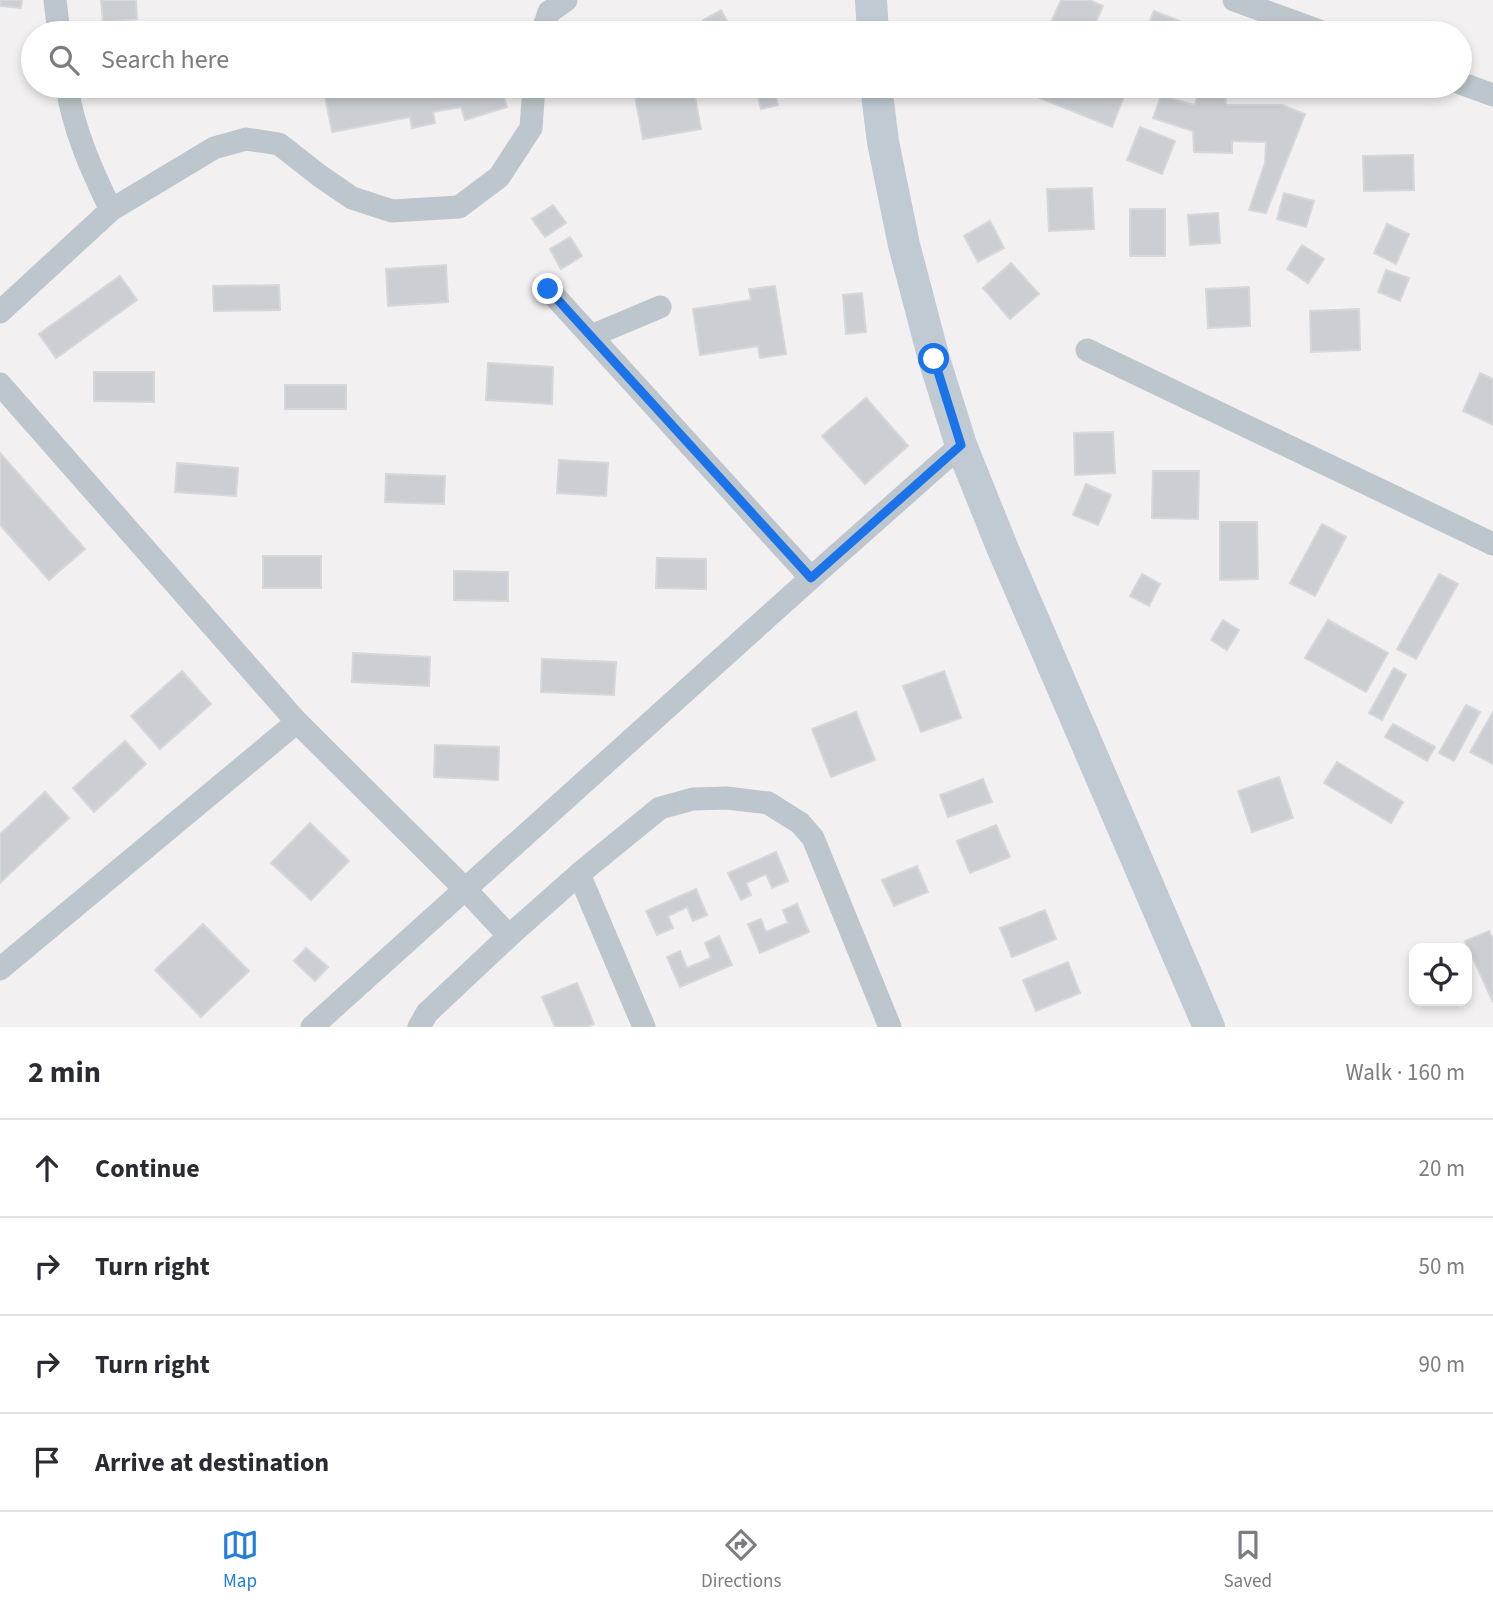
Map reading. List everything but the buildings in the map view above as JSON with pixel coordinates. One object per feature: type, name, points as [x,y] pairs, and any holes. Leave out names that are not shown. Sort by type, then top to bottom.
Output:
[{"type":"street","points":[[55,0],[58,21]]},
{"type":"street","points":[[546,21],[549,12],[566,0]]},
{"type":"street","points":[[871,0],[872,21]]},
{"type":"street","points":[[1234,0],[1292,21]]},
{"type":"street","points":[[1472,87],[1493,95]]},
{"type":"street","points":[[69,98],[89,165],[111,210]]},
{"type":"street","points":[[0,312],[111,210],[214,148],[246,139],[279,144],[352,198],[372,205],[392,211],[459,207],[499,177],[531,128],[533,98]]},
{"type":"street","points":[[878,98],[883,142],[904,245],[934,359],[961,445],[1002,547],[1209,1027]]},
{"type":"street","points":[[548,289],[811,578]]},
{"type":"street","points":[[591,336],[660,307]]},
{"type":"street","points":[[1087,350],[1493,544]]},
{"type":"street","points":[[0,384],[297,722],[466,889],[509,936]]},
{"type":"street","points":[[313,1027],[961,445]]},
{"type":"street","points":[[0,969],[297,722]]},
{"type":"street","points":[[419,1027],[427,1013],[509,936],[660,808],[694,799],[727,798],[768,803],[800,822],[813,838],[890,1027]]},
{"type":"street","points":[[579,874],[643,1027]]},
{"type":"route","points":[[548,289],[811,578],[961,445],[934,359]]}]
